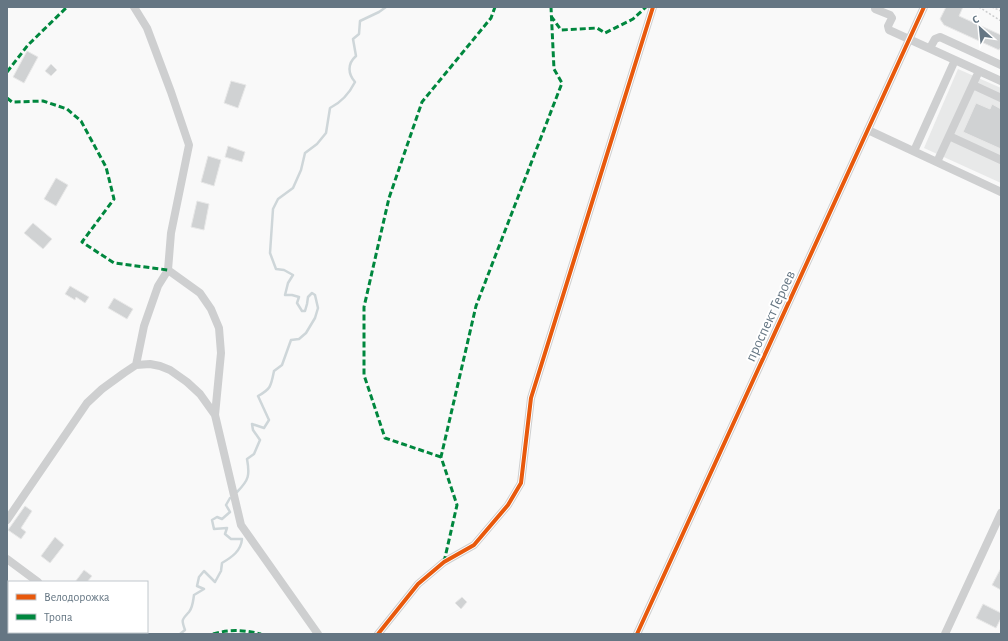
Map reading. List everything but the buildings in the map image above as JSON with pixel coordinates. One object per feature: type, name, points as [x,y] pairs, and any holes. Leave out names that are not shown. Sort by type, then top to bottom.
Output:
[{"type":"street","points":[[134,7],[147,28],[189,145],[171,233],[168,270],[158,286],[144,326],[136,365]]},
{"type":"street","points":[[378,634],[418,584],[444,562],[474,545],[508,505],[521,483],[531,398],[653,7]]},
{"type":"street","points":[[875,7],[875,9],[892,18],[888,26],[890,30],[1001,81]]},
{"type":"street","name":"проспект Героев","points":[[637,634],[924,7]]},
{"type":"street","points":[[930,48],[935,39],[940,37],[1001,65]]},
{"type":"street","points":[[914,151],[955,60]]},
{"type":"street","points":[[937,162],[979,71]]},
{"type":"street","points":[[973,85],[1001,98]]},
{"type":"street","points":[[868,130],[1001,192]]},
{"type":"street","points":[[949,136],[1001,160]]},
{"type":"street","points":[[168,270],[200,293],[211,309],[219,328],[221,353],[215,415],[241,525],[318,634]]},
{"type":"street","points":[[7,520],[87,403],[107,385],[136,365],[150,364],[160,366],[176,374],[200,394],[215,415]]},
{"type":"street","points":[[945,634],[1001,513]]},
{"type":"street","points":[[7,559],[37,581]]},
{"type":"path","points":[[979,7],[1001,22]]},
{"type":"path","points":[[992,7],[1001,11]]},
{"type":"shaded area","points":[[958,69],[1001,88],[1001,183],[924,148]]},
{"type":"waterway","points":[[237,492],[248,477],[247,459],[254,454],[260,440],[253,430],[252,424],[264,428],[269,420],[258,396],[268,389],[274,371],[282,365],[291,340],[299,339],[306,333],[315,318],[318,308],[315,295],[312,293],[308,297],[305,311],[302,311],[297,303],[299,297],[285,295],[288,283],[293,275],[284,270],[276,269],[270,253],[273,209],[278,199],[293,188],[301,170],[305,153],[317,144],[326,133],[330,108],[345,97],[355,82],[351,76],[350,66],[351,62],[356,56],[353,39],[359,34],[360,21],[386,7]]},
{"type":"waterway","points":[[180,634],[185,630],[183,620],[193,604],[194,595],[204,589],[197,586],[199,577],[204,571],[215,582],[221,571],[222,563],[240,547],[242,539],[231,539],[225,534],[227,528],[214,529],[212,520],[217,517],[222,519],[230,512],[226,505],[230,498]]},
{"type":"marked path","points":[[7,72],[28,45],[67,7]]},
{"type":"marked path","points":[[441,457],[385,438],[364,375],[364,307],[389,198],[422,102],[491,18],[495,7]]},
{"type":"marked path","points":[[444,562],[457,505],[441,457],[476,306],[562,83],[554,69],[551,7]]},
{"type":"marked path","points":[[551,16],[561,30],[597,28],[605,33],[633,19],[646,7]]},
{"type":"marked path","points":[[7,98],[12,102],[43,101],[67,109],[81,121],[106,167],[114,199],[82,242],[114,263],[168,270]]},
{"type":"marked path","points":[[213,634],[225,631],[261,634]]},
{"type":"cycle path","points":[[378,634],[418,584],[444,562],[474,545],[508,505],[521,483],[531,398],[653,7]]},
{"type":"cycle path","points":[[637,634],[924,7]]}]
